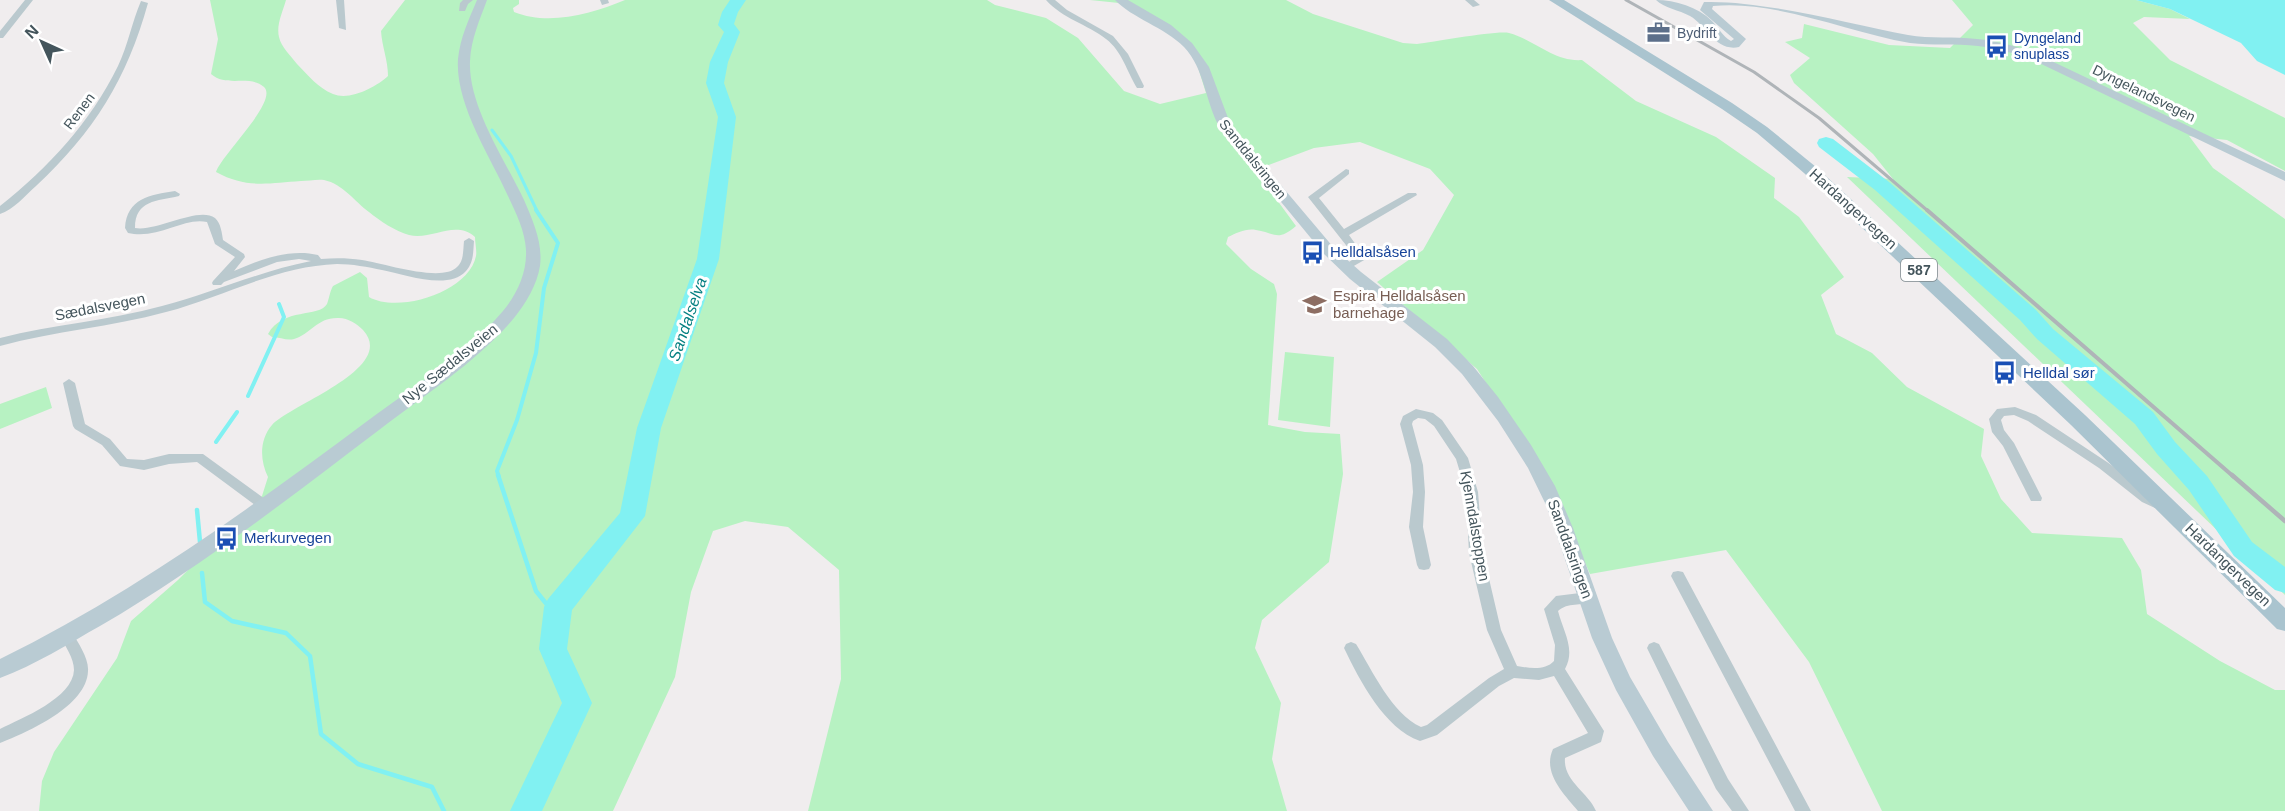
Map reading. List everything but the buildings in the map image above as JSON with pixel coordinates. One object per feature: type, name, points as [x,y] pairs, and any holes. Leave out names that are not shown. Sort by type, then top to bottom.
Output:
[{"type":"main road","name":"Nye Sædalsveien","points":[[0,669],[67,636],[137,595],[264,505],[475,347],[517,303],[527,284],[533,257],[530,236],[478,117],[464,71],[468,36],[482,0]]},
{"type":"main road","name":"Sanddalsringen","points":[[1120,0],[1176,35],[1194,51],[1202,64],[1218,113],[1226,128],[1346,268],[1442,344],[1484,392],[1533,462],[1555,502],[1615,668],[1635,707],[1702,811]]},
{"type":"main road","name":"Hardangervegen","points":[[1556,0],[1762,130],[1810,170],[1929,279],[2285,622]]},
{"type":"main road","name":"Dyngelandsvegen","points":[[1661,0],[1704,20],[1720,40],[1730,45],[1735,45],[1740,39],[1706,10],[1708,4],[1730,2],[1792,9],[1909,39],[1975,42],[2012,49],[2049,64],[2285,177]]},
{"type":"street","points":[[0,36],[29,0]]},
{"type":"street","points":[[340,0],[343,28]]},
{"type":"street","points":[[462,9],[464,3],[469,0]]},
{"type":"street","points":[[1050,0],[1073,18],[1112,40],[1128,62],[1140,86]]},
{"type":"street","name":"Renen","points":[[0,211],[35,182],[94,117],[126,60],[144,3]]},
{"type":"street","points":[[1346,172],[1313,196],[1361,259],[1346,268]]},
{"type":"street","points":[[175,194],[151,198],[136,206],[132,212],[130,228],[132,231],[142,233],[199,218],[210,219],[213,221],[219,242],[239,254],[240,257],[217,283]]},
{"type":"street","points":[[1343,234],[1412,195]]},
{"type":"street","name":"Sædalsvegen","points":[[0,342],[141,315],[318,263],[360,263],[423,277],[444,277],[466,264],[469,258],[469,241]]},
{"type":"street","name":"Sædalsvegen","points":[[204,297],[217,283],[250,266],[278,258],[310,255],[318,263]]},
{"type":"street","points":[[69,383],[79,426],[106,442],[124,463],[144,465],[169,459],[199,457],[264,505]]},
{"type":"street","name":"Hardangervegen","points":[[2036,498],[2008,443],[1998,432],[1995,419],[2001,412],[2015,411],[2032,418],[2088,455],[2147,499],[2170,509]]},
{"type":"street","name":"Kjenndalstoppen","points":[[1424,565],[1416,527],[1419,492],[1417,465],[1406,424],[1407,419],[1416,413],[1429,416],[1438,423],[1456,447],[1465,466],[1472,492],[1476,553],[1494,630],[1512,671]]},
{"type":"street","points":[[1678,576],[1728,666],[1803,811]]},
{"type":"street","points":[[1351,648],[1404,727],[1420,734],[1432,730],[1494,682],[1512,671],[1539,675],[1557,668],[1562,659],[1563,649],[1551,609],[1561,600],[1588,598]]},
{"type":"street","points":[[0,736],[46,713],[65,699],[74,688],[81,676],[81,669],[67,636]]},
{"type":"street","points":[[1654,648],[1722,784],[1741,811]]},
{"type":"street","points":[[1557,668],[1596,731],[1596,737],[1558,754],[1556,759],[1556,766],[1560,774],[1588,811]]},
{"type":"green space","points":[[210,0],[286,0],[278,28],[282,44],[314,81],[340,96],[362,92],[388,76],[381,31],[405,0],[519,0],[519,4],[513,8],[514,12],[541,18],[556,18],[584,14],[625,0],[987,0],[995,5],[1046,18],[1078,38],[1124,91],[1160,104],[1206,93],[1191,45],[1119,3],[1090,0],[1286,0],[1313,14],[1403,43],[1417,44],[1509,33],[1562,58],[1582,60],[1636,101],[1716,137],[1775,178],[1774,198],[1799,217],[1844,277],[1821,295],[1836,334],[1872,353],[1907,387],[1984,429],[1981,456],[2001,499],[2032,533],[2122,538],[2141,570],[2147,614],[2220,661],[2275,690],[2285,690],[2285,811],[1882,811],[1809,662],[1726,550],[1590,574],[1548,479],[1477,369],[1377,282],[1423,250],[1454,195],[1430,169],[1360,142],[1314,148],[1255,170],[1296,226],[1280,235],[1245,230],[1228,237],[1226,244],[1251,269],[1274,284],[1277,294],[1268,425],[1305,432],[1340,434],[1343,474],[1329,562],[1262,620],[1255,648],[1281,703],[1272,759],[1287,811],[808,811],[841,679],[839,570],[788,527],[745,521],[713,531],[691,592],[675,677],[613,811],[39,811],[42,781],[54,752],[117,658],[131,621],[178,580],[262,496],[268,477],[263,464],[262,451],[265,437],[272,425],[355,371],[366,358],[370,344],[363,330],[346,319],[339,318],[325,320],[300,337],[291,339],[272,337],[268,334],[282,320],[323,308],[327,304],[333,286],[360,272],[367,278],[369,297],[382,302],[414,301],[447,289],[460,280],[471,269],[476,256],[475,237],[467,232],[451,230],[426,235],[409,235],[378,219],[343,189],[331,182],[318,180],[268,184],[248,183],[216,172],[257,116],[264,104],[266,94],[264,87],[258,83],[224,80],[211,74],[218,39]]},
{"type":"green space","points":[[1952,0],[2136,0],[2170,9],[2190,19],[2144,17],[2133,23],[2170,60],[2285,118],[2285,171],[2227,140],[2189,136],[2213,168],[2285,219],[2285,595],[1847,177],[1893,179],[1873,154],[1794,83],[1790,75],[1810,58],[1785,42],[1802,38],[1804,24],[1889,45],[1950,48],[1973,25]]},
{"type":"green space","points":[[1285,352],[1334,357],[1330,427],[1278,420]]},
{"type":"green space","points":[[46,387],[52,408],[0,429],[0,404]]},
{"type":"water","points":[[2136,0],[2285,0],[2285,75],[2257,61],[2241,43],[2170,9]]},
{"type":"waterway","name":"Sandalselva","points":[[526,811],[577,703],[553,649],[558,607],[632,516],[649,428],[708,259],[727,117],[715,83],[719,62],[732,32],[726,25],[730,12],[738,0]]},
{"type":"waterway","points":[[492,130],[511,156],[537,211]]},
{"type":"waterway","points":[[1826,143],[1882,186],[2028,315],[2045,334],[2144,418],[2166,448],[2198,483],[2243,549],[2285,582]]},
{"type":"waterway","points":[[499,477],[497,471],[517,420],[536,353],[544,288],[558,243],[536,210]]},
{"type":"waterway","points":[[248,396],[284,317],[279,304]]},
{"type":"waterway","points":[[216,442],[237,412]]},
{"type":"waterway","points":[[498,475],[536,591],[557,617]]},
{"type":"waterway","points":[[197,510],[200,542]]},
{"type":"waterway","points":[[202,573],[205,602],[232,621],[286,633],[310,656],[321,734],[358,764],[432,787],[444,811]]},
{"type":"railway","points":[[1626,0],[1754,72],[1819,118],[1928,211]]},
{"type":"railway","points":[[1927,210],[2234,477]]},
{"type":"railway","points":[[2232,475],[2285,521]]},
{"type":"place","name":"Bydrift","points":[[1659,33]]},
{"type":"place","name":"Dyngeland snuplass","points":[[1996,46]]},
{"type":"place","name":"Helldalsåsen","points":[[1312,252]]},
{"type":"place","name":"Espira Helldalsåsen barnehage","points":[[1315,305]]},
{"type":"place","name":"Helldal sør","points":[[2005,373]]},
{"type":"place","name":"Merkurvegen","points":[[226,538]]}]
